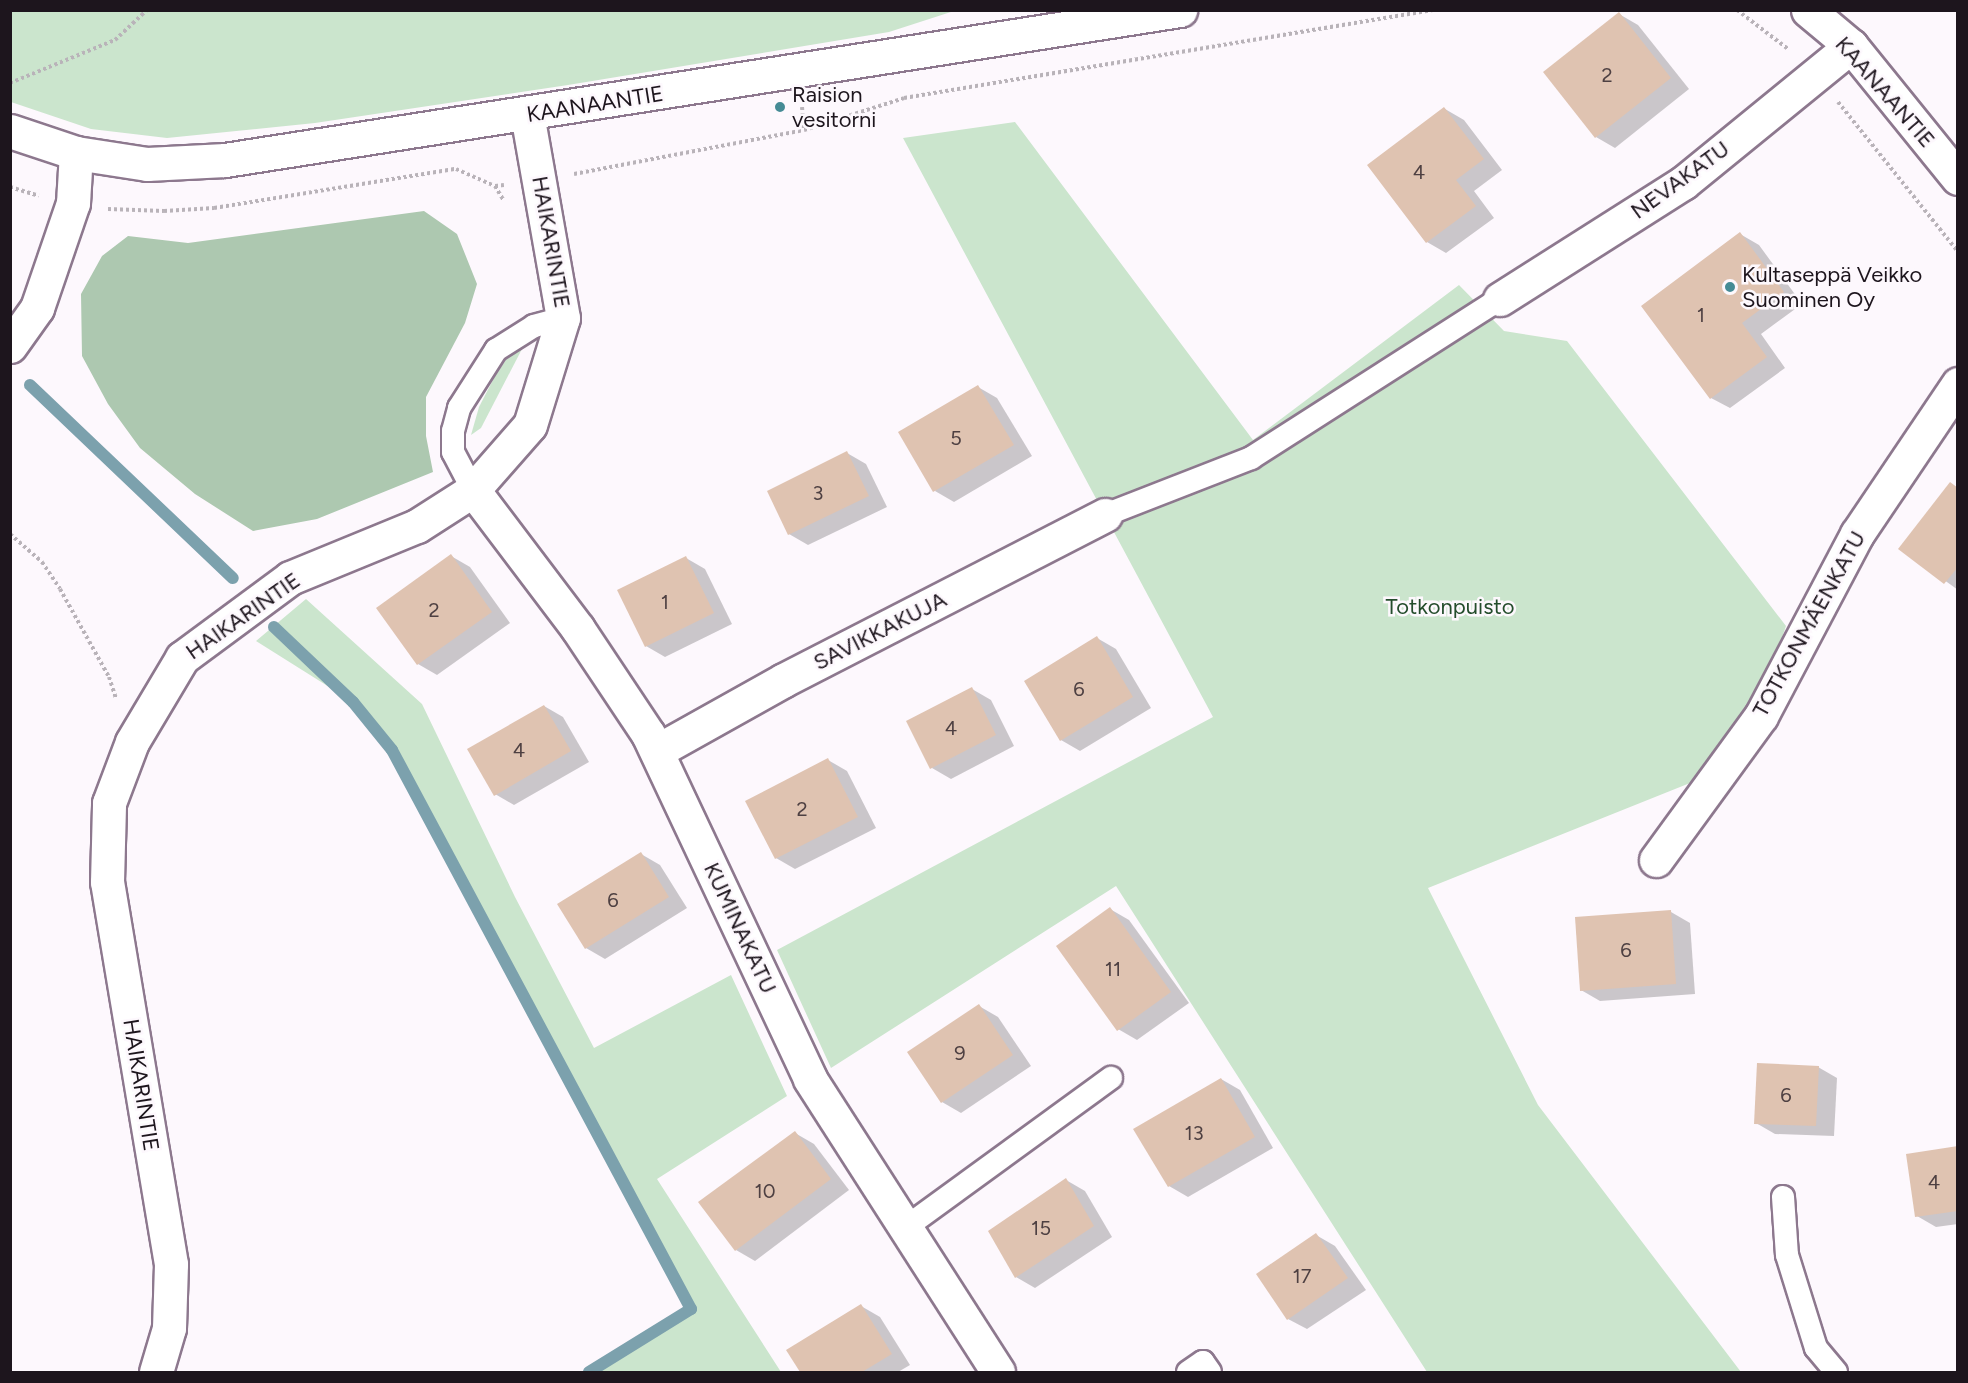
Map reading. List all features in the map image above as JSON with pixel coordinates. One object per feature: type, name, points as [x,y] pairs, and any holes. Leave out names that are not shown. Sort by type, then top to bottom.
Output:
[{"type":"street","name":"KAANAANTIE","points":[[10,131],[76,153],[147,164],[225,160],[1180,10]]},
{"type":"street","name":"KAANAANTIE","points":[[1808,10],[1851,46],[1958,178]]},
{"type":"street","name":"NEVAKATU","points":[[1500,299],[1683,183],[1851,46]]},
{"type":"street","name":"HAIKARINTIE","points":[[156,1372],[169,1328],[171,1264],[107,882],[109,803],[132,742],[182,658],[290,578],[417,526],[473,490],[530,425],[564,318],[541,181],[527,114]]},
{"type":"street","points":[[10,346],[37,308],[73,203],[76,153]]},
{"type":"street","name":"TOTKONMÄENKATU","points":[[1656,860],[1761,716],[1857,534],[1958,384]]},
{"type":"street","name":"KUMINAKATU","points":[[473,490],[578,629],[657,751],[810,1079],[998,1372]]},
{"type":"street","name":"SAVIKKAKUJA","points":[[657,751],[784,680],[1105,515]]},
{"type":"lane","points":[[1105,515],[1251,458],[1500,299]]},
{"type":"lane","points":[[473,490],[453,452],[453,431],[459,408],[496,350],[534,326],[564,318]]},
{"type":"lane","points":[[905,1228],[1111,1078]]},
{"type":"lane","points":[[1783,1197],[1787,1255],[1816,1348],[1836,1372]]},
{"type":"lane","points":[[1188,1372],[1203,1362],[1210,1372]]},
{"type":"path","points":[[10,83],[115,40],[147,10]]},
{"type":"path","points":[[10,187],[73,203],[118,211],[214,208],[456,169],[495,186],[541,181],[804,130],[904,98],[1433,10]]},
{"type":"path","points":[[1737,10],[1816,75],[1958,252]]},
{"type":"path","points":[[791,106],[802,104],[804,130]]},
{"type":"path","points":[[495,186],[507,206]]},
{"type":"path","points":[[10,534],[42,562],[60,589],[109,677],[119,707],[125,697]]},
{"type":"green space","points":[[10,11],[954,11],[889,32],[568,85],[315,123],[167,138],[91,129],[11,102]]},
{"type":"green space","name":"Totkonpuisto","points":[[1015,122],[1253,440],[1459,285],[1504,331],[1567,341],[1786,626],[1759,705],[1720,771],[1428,888],[1538,1105],[1741,1372],[1427,1372],[1116,886],[831,1068],[777,950],[1213,717],[903,138]]},
{"type":"green space","points":[[424,211],[457,234],[477,284],[465,323],[426,397],[426,436],[433,472],[317,519],[253,531],[195,494],[140,448],[108,404],[82,356],[81,294],[102,256],[128,236],[188,243]]},
{"type":"green space","points":[[522,349],[481,428],[471,435],[479,407],[495,376],[510,354]]},
{"type":"green space","points":[[306,599],[422,704],[515,897],[594,1048],[731,975],[787,1096],[657,1179],[781,1372],[589,1372],[691,1309],[392,750],[353,702],[256,641]]},
{"type":"building","points":[[1619,12],[1671,78],[1595,138],[1543,72]]},
{"type":"building","points":[[1444,107],[1484,159],[1456,180],[1476,206],[1426,243],[1367,165]]},
{"type":"building","points":[[1740,232],[1784,292],[1742,323],[1767,357],[1710,399],[1641,306]]},
{"type":"building","points":[[978,385],[1014,445],[933,492],[898,432]]},
{"type":"building","points":[[847,451],[869,496],[788,535],[767,491]]},
{"type":"building","points":[[1950,482],[1958,488],[1958,567],[1944,584],[1898,549]]},
{"type":"building","points":[[451,554],[492,612],[417,665],[376,608]]},
{"type":"building","points":[[686,556],[714,613],[645,647],[617,590]]},
{"type":"building","points":[[1097,636],[1133,697],[1060,741],[1024,681]]},
{"type":"building","points":[[972,687],[996,735],[930,769],[906,721]]},
{"type":"building","points":[[544,705],[571,751],[494,796],[467,749]]},
{"type":"building","points":[[828,758],[858,817],[775,859],[745,801]]},
{"type":"building","points":[[641,852],[669,897],[585,949],[557,904]]},
{"type":"building","points":[[1110,907],[1171,992],[1117,1031],[1056,946]]},
{"type":"building","points":[[1671,910],[1676,984],[1580,991],[1575,917]]},
{"type":"building","points":[[979,1004],[1013,1055],[941,1103],[907,1052]]},
{"type":"building","points":[[1757,1063],[1819,1066],[1816,1126],[1754,1124]]},
{"type":"building","points":[[1221,1078],[1255,1137],[1168,1187],[1133,1129]]},
{"type":"building","points":[[795,1131],[831,1179],[735,1251],[698,1202]]},
{"type":"building","points":[[1958,1146],[1958,1211],[1915,1217],[1906,1154]]},
{"type":"building","points":[[1066,1178],[1094,1226],[1015,1278],[988,1231]]},
{"type":"building","points":[[1316,1233],[1348,1278],[1287,1320],[1256,1274]]},
{"type":"building","points":[[861,1304],[892,1354],[862,1372],[800,1372],[786,1350]]},
{"type":"waterway","points":[[30,385],[233,578]]},
{"type":"waterway","points":[[274,627],[353,702],[392,750],[691,1309],[589,1372]]},
{"type":"place","name":"Raision vesitorni","points":[[780,107]]},
{"type":"place","name":"Kultaseppä Veikko Suominen Oy","points":[[1730,287]]}]
